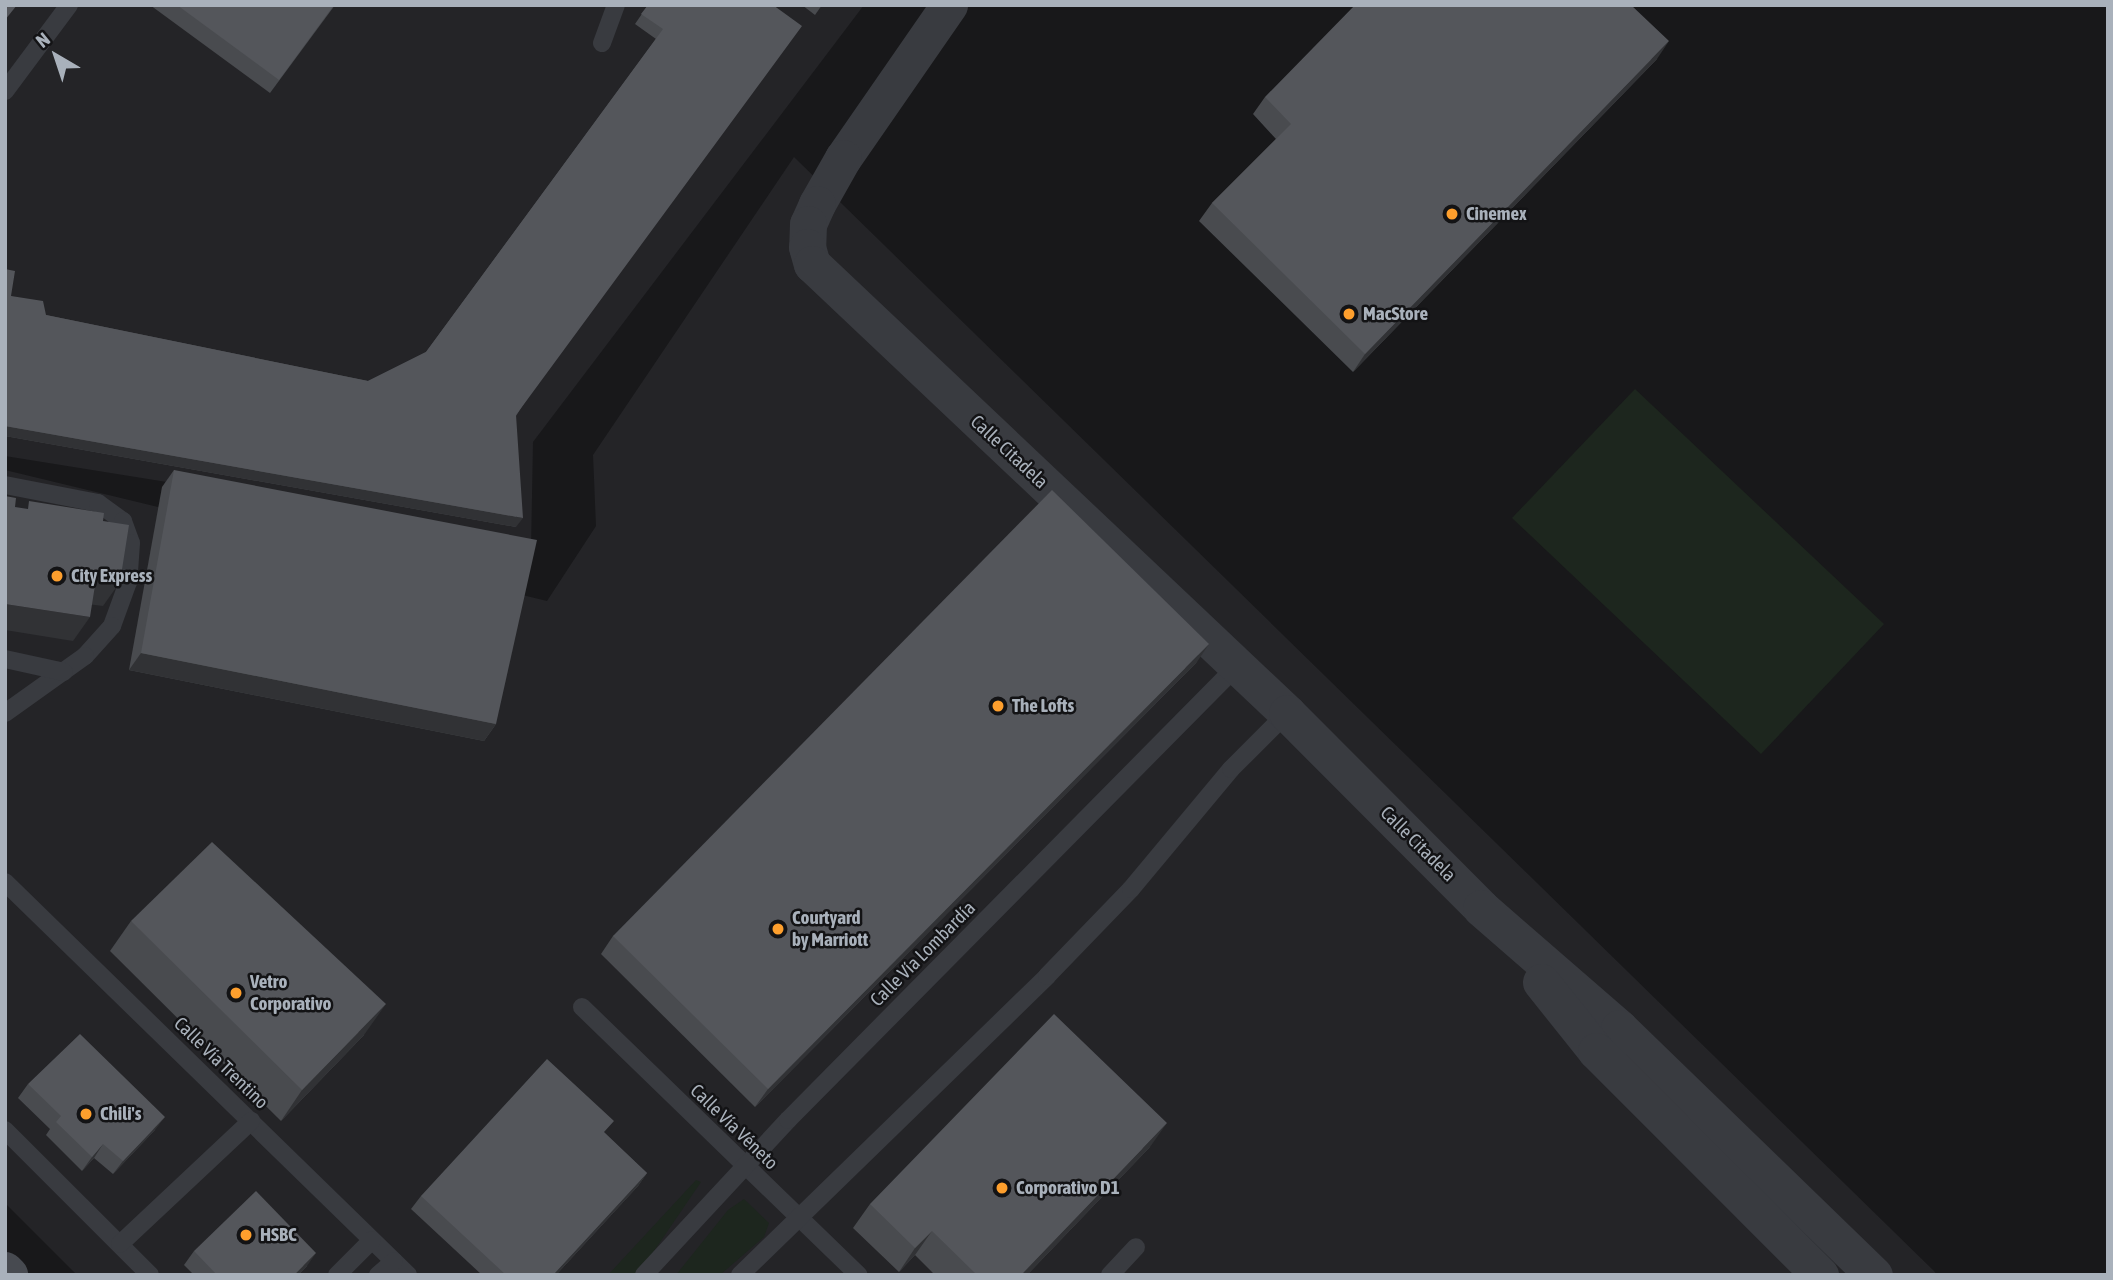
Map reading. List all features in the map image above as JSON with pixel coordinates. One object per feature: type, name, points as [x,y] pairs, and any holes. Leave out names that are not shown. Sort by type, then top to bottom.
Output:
[{"type":"street","name":"Calle Citadela","points":[[949,5],[843,158],[817,204],[808,224],[807,247],[812,264],[1287,713],[1482,908],[1619,1028],[1874,1275]]},
{"type":"street","name":"Calle Citadela","points":[[1482,908],[1596,1051],[1821,1275]]},
{"type":"lane","points":[[5,91],[69,5]]},
{"type":"lane","points":[[601,43],[616,5]]},
{"type":"lane","points":[[5,485],[97,503],[112,511],[129,530],[131,564],[112,626],[85,656],[5,713]]},
{"type":"lane","points":[[5,659],[64,671]]},
{"type":"lane","name":"Calle Vía Lombardía","points":[[644,1275],[744,1167],[1237,666]]},
{"type":"lane","points":[[740,1275],[1057,966],[1131,888],[1231,769],[1287,713]]},
{"type":"lane","name":"Calle Vía Trentino","points":[[5,882],[408,1275]]},
{"type":"lane","name":"Calle Vía Véneto","points":[[582,1007],[744,1167],[859,1275]]},
{"type":"lane","points":[[120,1244],[251,1121]]},
{"type":"lane","points":[[5,1130],[150,1275]]},
{"type":"lane","points":[[337,1275],[372,1240]]},
{"type":"lane","points":[[1110,1275],[1136,1247]]},
{"type":"lane","points":[[378,1275],[394,1261]]},
{"type":"shaded area","points":[[5,5],[864,5],[533,442],[531,551],[173,483],[5,456]]},
{"type":"shaded area","points":[[794,157],[1937,1275],[77,1275],[5,1203],[5,470],[547,601],[596,526],[593,455]]},
{"type":"shaded area","points":[[1635,389],[1884,624],[1761,754],[1512,518]]},
{"type":"shaded area","points":[[696,1180],[701,1182],[652,1254],[634,1275],[608,1275]]},
{"type":"shaded area","points":[[744,1199],[769,1223],[764,1237],[720,1275],[676,1275],[728,1210]]},
{"type":"building","points":[[5,5],[17,5],[5,20]]},
{"type":"building","points":[[177,5],[334,5],[279,80]]},
{"type":"building","points":[[648,5],[773,5],[802,26],[516,415],[523,518],[5,426],[5,269],[15,271],[11,296],[43,301],[46,315],[368,381],[426,352],[663,29],[641,14]]},
{"type":"building","points":[[1355,5],[1631,5],[1669,41],[1365,354],[1212,203],[1291,124],[1265,97]]},
{"type":"building","points":[[174,470],[537,540],[496,724],[141,653]]},
{"type":"building","points":[[1052,490],[1209,644],[768,1089],[613,936]]},
{"type":"building","name":"City Express","points":[[5,496],[16,498],[15,507],[28,509],[29,501],[104,513],[103,521],[129,525],[120,582],[96,579],[90,617],[5,604]]},
{"type":"building","name":"Vetro Corporativo","points":[[212,842],[386,1004],[302,1090],[131,921]]},
{"type":"building","name":"Corporativo D1","points":[[1054,1014],[1167,1123],[1021,1275],[977,1275],[932,1231],[915,1248],[870,1204]]},
{"type":"building","name":"Chili's","points":[[80,1034],[165,1117],[123,1161],[103,1144],[92,1157],[56,1122],[61,1116],[28,1084]]},
{"type":"building","points":[[547,1059],[614,1121],[604,1132],[647,1173],[553,1275],[506,1275],[421,1196]]},
{"type":"building","name":"HSBC","points":[[256,1191],[316,1253],[294,1275],[217,1275],[194,1251]]},
{"type":"place","name":"Cinemex","points":[[1452,214]]},
{"type":"place","name":"MacStore","points":[[1349,314]]},
{"type":"place","name":"City Express","points":[[57,576]]},
{"type":"place","name":"The Lofts","points":[[998,706]]},
{"type":"place","name":"Courtyard by Marriott","points":[[778,929]]},
{"type":"place","name":"Vetro Corporativo","points":[[236,993]]},
{"type":"place","name":"Chili's","points":[[86,1114]]},
{"type":"place","name":"Corporativo D1","points":[[1002,1188]]},
{"type":"place","name":"HSBC","points":[[246,1235]]}]
